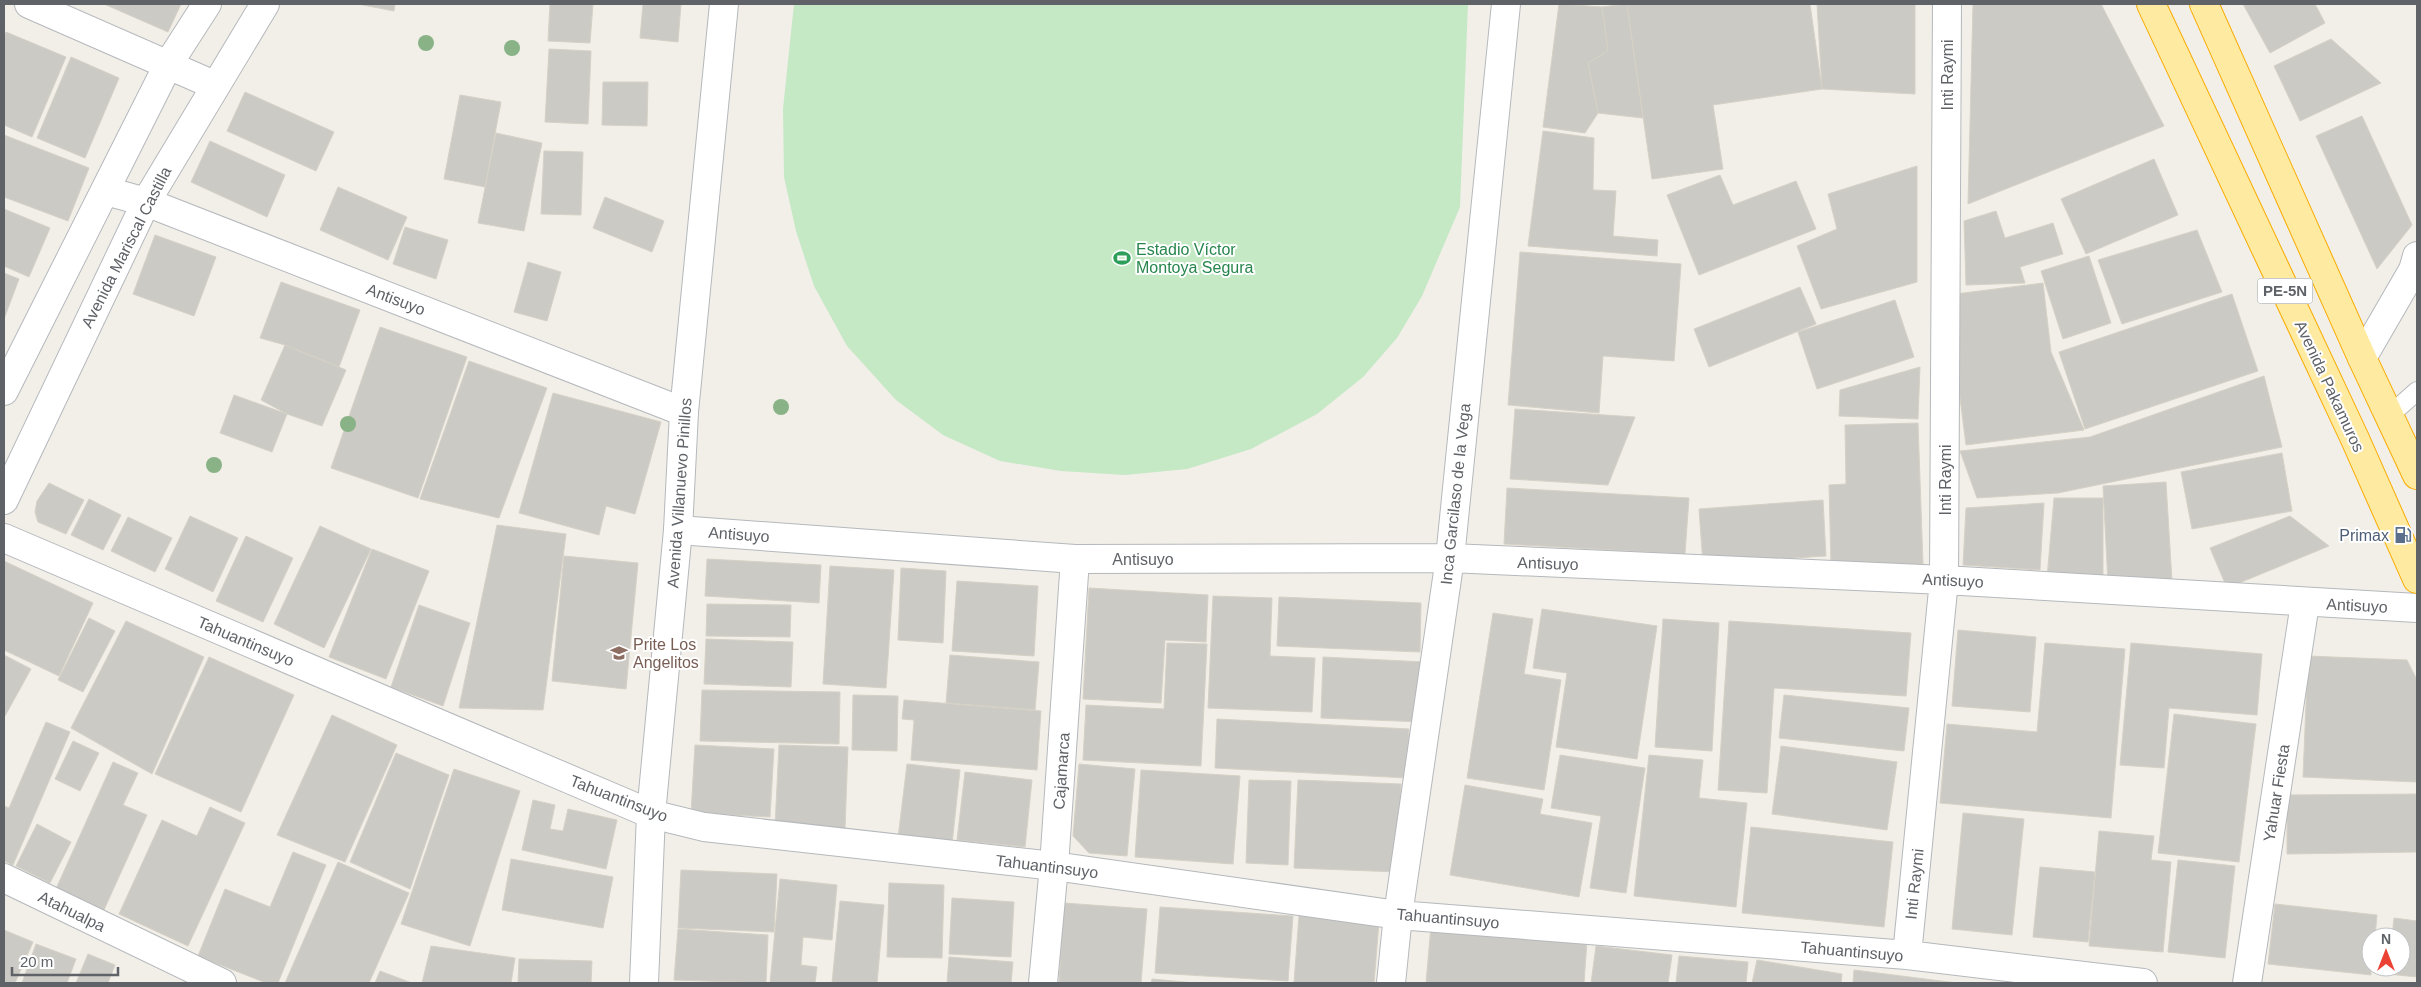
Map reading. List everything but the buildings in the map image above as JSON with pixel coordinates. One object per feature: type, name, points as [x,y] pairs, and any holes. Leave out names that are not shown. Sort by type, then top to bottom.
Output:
[{"type":"highway","name":"Avenida Pakamuros","points":[[2151,4],[2355,438],[2417,579]]},
{"type":"highway","name":"PE-5N","points":[[2204,4],[2362,358],[2417,475]]},
{"type":"street","points":[[29,4],[169,63],[214,85]]},
{"type":"street","points":[[4,391],[169,63],[207,4]]},
{"type":"street","name":"Avenida Mariscal Castilla","points":[[4,500],[146,202],[214,85],[265,4]]},
{"type":"street","name":"Avenida Villanuevo Pinillos","points":[[644,983],[651,814],[678,530],[684,412],[724,4]]},
{"type":"street","name":"Inca Garcilaso de la Vega","points":[[1391,983],[1398,915],[1450,558],[1506,4]]},
{"type":"street","name":"Inti Raymi","points":[[1907,955],[1944,580],[1947,4]]},
{"type":"street","name":"Antisuyo","points":[[106,191],[146,202],[684,412]]},
{"type":"street","points":[[2362,358],[2413,270],[2417,256]]},
{"type":"street","name":"Antisuyo","points":[[678,530],[1075,559],[1450,558],[1944,580],[2417,608]]},
{"type":"street","name":"Tahuantinsuyo","points":[[4,538],[651,814],[704,827],[1054,866],[1398,915],[1907,955],[2143,983]]},
{"type":"street","name":"Cajamarca","points":[[1043,983],[1054,866],[1075,559]]},
{"type":"street","name":"Yahuar Fiesta","points":[[2247,983],[2305,602]]},
{"type":"street","name":"Atahualpa","points":[[4,878],[221,983]]},
{"type":"lane","points":[[2390,415],[2417,391]]},
{"type":"green space","name":"Estadio Víctor Montoya Segura","points":[[794,4],[1468,4],[1460,207],[1422,296],[1397,338],[1363,377],[1317,414],[1251,449],[1187,469],[1125,475],[1061,471],[1000,461],[943,435],[896,400],[847,346],[814,286],[796,231],[784,177],[783,109]]},
{"type":"place","name":"Estadio Víctor Montoya Segura","points":[[1122,258]]},
{"type":"place","name":"Primax","points":[[2403,535]]},
{"type":"place","name":"Prite Los Angelitos","points":[[619,653]]}]
